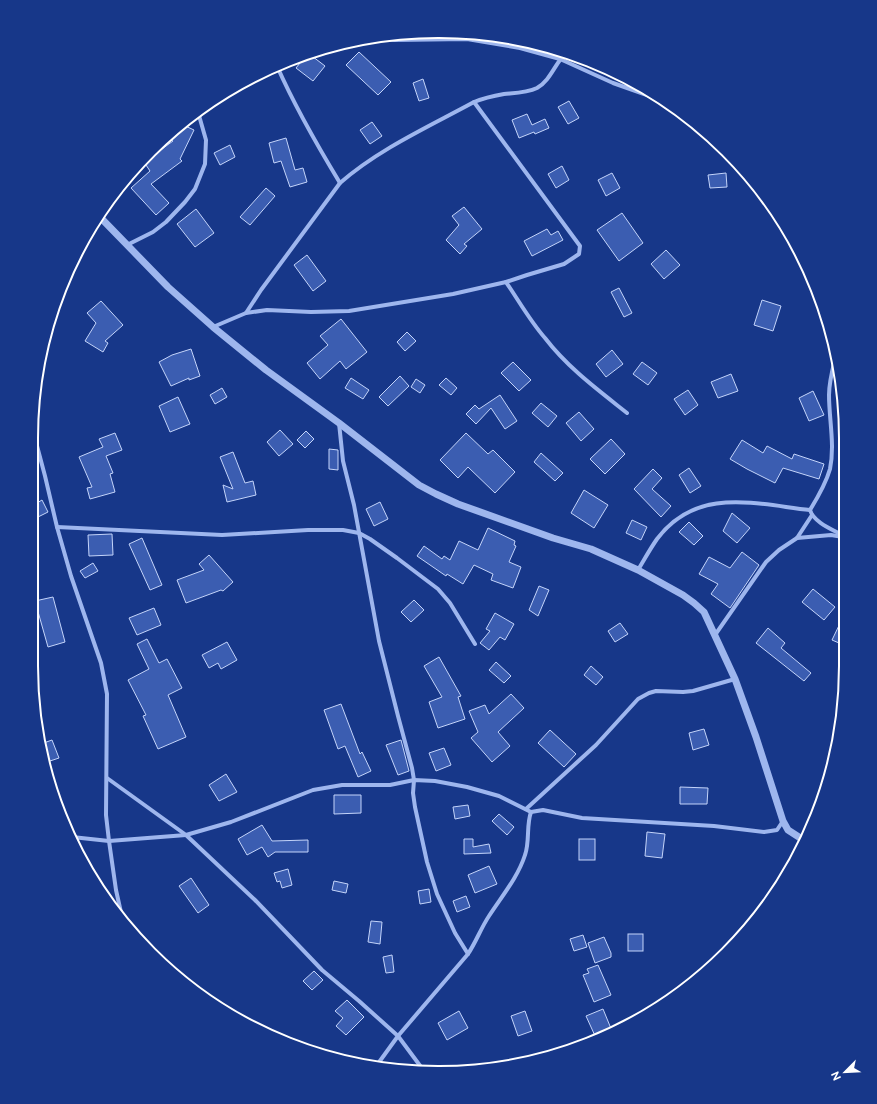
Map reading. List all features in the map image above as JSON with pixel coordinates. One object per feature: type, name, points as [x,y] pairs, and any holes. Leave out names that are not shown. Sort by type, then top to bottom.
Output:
[{"type":"street","points":[[400,40],[465,39]]},
{"type":"street","points":[[469,39],[520,48],[560,59],[613,83],[640,92]]},
{"type":"street","points":[[246,313],[261,290],[340,183],[355,170],[392,146],[474,102],[486,97],[526,92],[538,88],[549,77],[560,59]]},
{"type":"street","points":[[279,71],[292,100],[313,139],[340,183]]},
{"type":"street","points":[[213,327],[246,313],[267,310],[311,312],[349,311],[453,294],[506,282],[564,264],[579,254],[580,246],[474,102]]},
{"type":"street","points":[[127,246],[166,222],[195,189],[205,164],[206,140],[200,118]]},
{"type":"street","points":[[103,220],[168,287],[213,327],[266,370],[339,423],[419,485],[458,504],[553,538],[591,549],[638,570],[678,592],[694,603],[704,612],[735,679],[756,737],[783,821],[788,830],[800,838]]},
{"type":"street","points":[[506,282],[531,320],[561,357],[578,373],[627,413]]},
{"type":"street","points":[[810,510],[820,493],[830,467],[831,428],[829,382],[833,368]]},
{"type":"street","points":[[339,423],[343,462],[354,505],[379,642],[412,768],[415,807],[432,879],[446,914],[468,954]]},
{"type":"street","points":[[38,450],[57,527],[71,576],[101,663],[107,694],[106,815],[116,890],[120,908]]},
{"type":"street","points":[[638,570],[658,538],[669,526],[696,509],[710,504],[737,502],[810,510]]},
{"type":"street","points":[[810,510],[812,515],[818,521],[839,533]]},
{"type":"street","points":[[714,636],[766,562],[779,550],[797,538],[812,515]]},
{"type":"street","points":[[57,527],[222,535],[308,530],[343,530],[359,533],[397,558],[438,589],[450,603],[475,644]]},
{"type":"street","points":[[797,538],[831,535],[839,536]]},
{"type":"street","points":[[526,809],[596,745],[638,699],[656,691],[693,691],[735,679]]},
{"type":"street","points":[[107,778],[186,835],[255,900],[322,970],[398,1036],[420,1065]]},
{"type":"street","points":[[76,837],[109,841],[186,835],[231,822],[313,790],[342,785],[390,785],[414,780],[435,781],[467,787],[499,796],[531,812],[543,810],[582,818],[714,826],[764,832],[777,830],[783,821]]},
{"type":"street","points":[[379,1062],[398,1036],[468,954],[488,917],[521,867],[526,852],[531,812]]},
{"type":"building","points":[[359,52],[391,82],[378,95],[346,65]]},
{"type":"building","points":[[314,58],[325,66],[313,81],[296,68],[300,62]]},
{"type":"building","points":[[423,79],[429,98],[419,101],[413,83]]},
{"type":"building","points":[[569,101],[579,118],[568,124],[558,107]]},
{"type":"building","points":[[527,114],[532,125],[545,119],[549,128],[535,134],[534,132],[519,138],[512,120]]},
{"type":"building","points":[[372,122],[382,136],[370,144],[360,130]]},
{"type":"building","points":[[187,127],[194,130],[180,159],[182,161],[151,184],[169,203],[156,215],[131,188],[150,171],[146,165],[159,151],[173,141],[171,140]]},
{"type":"building","points":[[286,138],[295,170],[303,168],[307,182],[290,187],[281,161],[274,163],[269,143]]},
{"type":"building","points":[[230,145],[235,157],[220,165],[214,153]]},
{"type":"building","points":[[562,166],[569,180],[556,188],[548,174]]},
{"type":"building","points":[[612,173],[620,188],[606,196],[598,180]]},
{"type":"building","points":[[726,173],[727,187],[710,188],[708,175]]},
{"type":"building","points":[[266,188],[275,196],[250,225],[240,217]]},
{"type":"building","points":[[464,207],[482,229],[464,244],[467,246],[460,254],[446,240],[459,225],[452,216]]},
{"type":"building","points":[[196,209],[214,233],[195,247],[177,224]]},
{"type":"building","points":[[622,213],[643,243],[619,261],[597,230]]},
{"type":"building","points":[[547,229],[551,235],[558,231],[563,240],[532,256],[524,241]]},
{"type":"building","points":[[666,250],[680,265],[664,279],[651,264]]},
{"type":"building","points":[[307,255],[326,281],[313,291],[294,265]]},
{"type":"building","points":[[619,288],[632,313],[624,317],[611,292]]},
{"type":"building","points":[[762,300],[781,306],[773,331],[754,325]]},
{"type":"building","points":[[101,301],[123,325],[105,341],[108,343],[103,352],[85,341],[96,323],[87,313]]},
{"type":"building","points":[[341,319],[367,352],[346,369],[340,361],[320,379],[307,363],[328,345],[320,336]]},
{"type":"building","points":[[407,332],[416,341],[405,351],[397,342]]},
{"type":"building","points":[[191,349],[200,376],[189,380],[189,378],[171,386],[159,362],[172,355]]},
{"type":"building","points":[[612,350],[623,364],[606,377],[596,364]]},
{"type":"building","points":[[513,362],[531,380],[519,391],[501,373]]},
{"type":"building","points":[[642,362],[657,373],[648,385],[633,374]]},
{"type":"building","points":[[731,374],[738,391],[718,398],[711,382]]},
{"type":"building","points":[[400,376],[409,386],[388,406],[379,397]]},
{"type":"building","points":[[351,378],[369,390],[363,399],[345,388]]},
{"type":"building","points":[[446,378],[457,388],[451,395],[439,385]]},
{"type":"building","points":[[416,379],[425,385],[420,393],[411,387]]},
{"type":"building","points":[[222,388],[227,397],[215,404],[210,395]]},
{"type":"building","points":[[688,390],[698,405],[685,415],[674,399]]},
{"type":"building","points":[[813,391],[824,415],[809,421],[799,398]]},
{"type":"building","points":[[500,395],[517,421],[505,429],[491,408],[476,424],[466,414],[475,405],[479,409]]},
{"type":"building","points":[[178,397],[190,424],[170,432],[159,406]]},
{"type":"building","points":[[541,403],[557,416],[548,427],[532,413]]},
{"type":"building","points":[[579,412],[594,429],[581,441],[566,423]]},
{"type":"building","points":[[280,430],[293,444],[279,456],[267,442]]},
{"type":"building","points":[[306,431],[314,439],[305,448],[297,440]]},
{"type":"building","points":[[115,433],[122,450],[106,456],[113,473],[110,474],[115,492],[90,499],[87,488],[92,487],[79,457],[103,447],[99,439]]},
{"type":"building","points":[[466,433],[488,454],[493,450],[515,472],[495,493],[468,467],[458,478],[440,460]]},
{"type":"building","points":[[611,439],[625,454],[605,474],[590,459]]},
{"type":"building","points":[[742,440],[763,453],[767,446],[792,459],[794,454],[824,464],[819,479],[783,468],[775,483],[747,469],[730,459]]},
{"type":"building","points":[[329,449],[338,450],[338,470],[329,469]]},
{"type":"building","points":[[233,452],[245,483],[253,481],[256,495],[227,502],[223,485],[233,489],[220,457]]},
{"type":"building","points":[[541,453],[563,473],[555,481],[534,462]]},
{"type":"building","points":[[689,468],[701,486],[690,493],[679,475]]},
{"type":"building","points":[[653,469],[662,478],[652,489],[671,506],[661,517],[634,489]]},
{"type":"building","points":[[584,490],[608,505],[594,528],[571,513]]},
{"type":"building","points":[[42,500],[48,512],[38,517],[38,502]]},
{"type":"building","points":[[380,502],[388,519],[374,526],[366,509]]},
{"type":"building","points":[[732,513],[750,528],[737,543],[723,531]]},
{"type":"building","points":[[632,520],[647,527],[641,540],[626,533]]},
{"type":"building","points":[[689,522],[703,536],[694,545],[679,532]]},
{"type":"building","points":[[488,528],[515,541],[514,545],[516,546],[509,562],[521,567],[513,588],[491,580],[493,574],[474,565],[463,584],[447,574],[446,576],[417,556],[424,546],[442,559],[444,556],[450,560],[459,541],[478,550]]},
{"type":"building","points":[[112,534],[113,555],[89,556],[88,535]]},
{"type":"building","points":[[142,538],[162,585],[150,590],[129,544]]},
{"type":"building","points":[[742,552],[759,565],[730,608],[711,594],[718,584],[699,574],[709,557],[730,568]]},
{"type":"building","points":[[209,555],[233,582],[223,591],[221,590],[186,603],[177,580],[204,570],[199,564]]},
{"type":"building","points":[[93,563],[98,571],[85,578],[80,571]]},
{"type":"building","points":[[539,586],[549,590],[538,616],[529,610]]},
{"type":"building","points":[[813,589],[835,607],[824,620],[802,602]]},
{"type":"building","points":[[53,597],[65,642],[48,647],[38,612],[38,600]]},
{"type":"building","points":[[414,600],[424,610],[411,622],[401,612]]},
{"type":"building","points":[[154,608],[161,625],[137,635],[129,618]]},
{"type":"building","points":[[495,613],[514,624],[505,640],[500,637],[489,650],[480,643],[490,631],[486,629]]},
{"type":"building","points":[[620,623],[628,634],[615,642],[608,631]]},
{"type":"building","points":[[839,626],[839,643],[832,640]]},
{"type":"building","points":[[768,628],[785,643],[781,648],[811,673],[804,681],[756,643]]},
{"type":"building","points":[[147,639],[159,663],[167,659],[182,688],[168,695],[186,737],[158,749],[143,716],[146,715],[128,680],[149,669],[137,644]]},
{"type":"building","points":[[227,642],[237,660],[221,669],[218,663],[209,668],[202,655]]},
{"type":"building","points":[[439,657],[461,696],[458,697],[465,719],[438,728],[429,702],[442,697],[424,666]]},
{"type":"building","points":[[496,662],[511,676],[504,683],[489,670]]},
{"type":"building","points":[[591,666],[603,677],[596,685],[584,675]]},
{"type":"building","points":[[511,694],[524,708],[498,732],[510,746],[492,762],[471,738],[478,732],[469,711],[485,705],[489,714]]},
{"type":"building","points":[[341,704],[360,754],[362,752],[371,771],[358,777],[345,746],[338,749],[324,710]]},
{"type":"building","points":[[704,729],[709,745],[693,750],[689,733]]},
{"type":"building","points":[[550,730],[576,754],[564,767],[538,743]]},
{"type":"building","points":[[52,740],[59,758],[50,761],[46,742]]},
{"type":"building","points":[[401,740],[409,771],[398,775],[386,745]]},
{"type":"building","points":[[444,748],[451,765],[436,771],[429,753]]},
{"type":"building","points":[[226,774],[237,792],[219,801],[209,785]]},
{"type":"building","points":[[680,787],[708,788],[707,804],[680,804]]},
{"type":"building","points":[[334,795],[361,795],[361,813],[334,814]]},
{"type":"building","points":[[468,805],[470,816],[455,819],[453,807]]},
{"type":"building","points":[[499,814],[514,827],[507,835],[492,821]]},
{"type":"building","points":[[262,825],[272,841],[308,840],[308,852],[275,852],[268,857],[262,847],[247,855],[238,839]]},
{"type":"building","points":[[647,832],[665,834],[662,858],[645,856]]},
{"type":"building","points":[[464,839],[473,839],[473,847],[489,844],[491,853],[464,854]]},
{"type":"building","points":[[579,839],[595,839],[595,860],[579,860]]},
{"type":"building","points":[[489,866],[497,884],[475,893],[468,875]]},
{"type":"building","points":[[288,869],[292,885],[282,888],[280,881],[277,882],[274,873]]},
{"type":"building","points":[[191,878],[209,905],[198,913],[179,886]]},
{"type":"building","points":[[334,881],[348,884],[346,893],[332,890]]},
{"type":"building","points":[[429,889],[431,902],[420,904],[418,891]]},
{"type":"building","points":[[466,896],[470,907],[457,912],[453,901]]},
{"type":"building","points":[[371,921],[382,922],[380,944],[368,942]]},
{"type":"building","points":[[628,934],[643,934],[643,951],[628,951]]},
{"type":"building","points":[[583,935],[587,947],[574,951],[570,939]]},
{"type":"building","points":[[604,937],[611,953],[611,957],[595,963],[588,943]]},
{"type":"building","points":[[392,955],[394,972],[386,973],[383,957]]},
{"type":"building","points":[[598,965],[611,995],[594,1002],[583,975],[589,973],[587,969]]},
{"type":"building","points":[[314,971],[323,980],[312,990],[303,981]]},
{"type":"building","points":[[347,1000],[364,1017],[346,1035],[336,1026],[343,1018],[335,1011]]},
{"type":"building","points":[[603,1009],[611,1027],[595,1035],[586,1016]]},
{"type":"building","points":[[459,1011],[468,1028],[447,1040],[438,1023]]},
{"type":"building","points":[[525,1011],[532,1031],[518,1036],[511,1016]]}]
